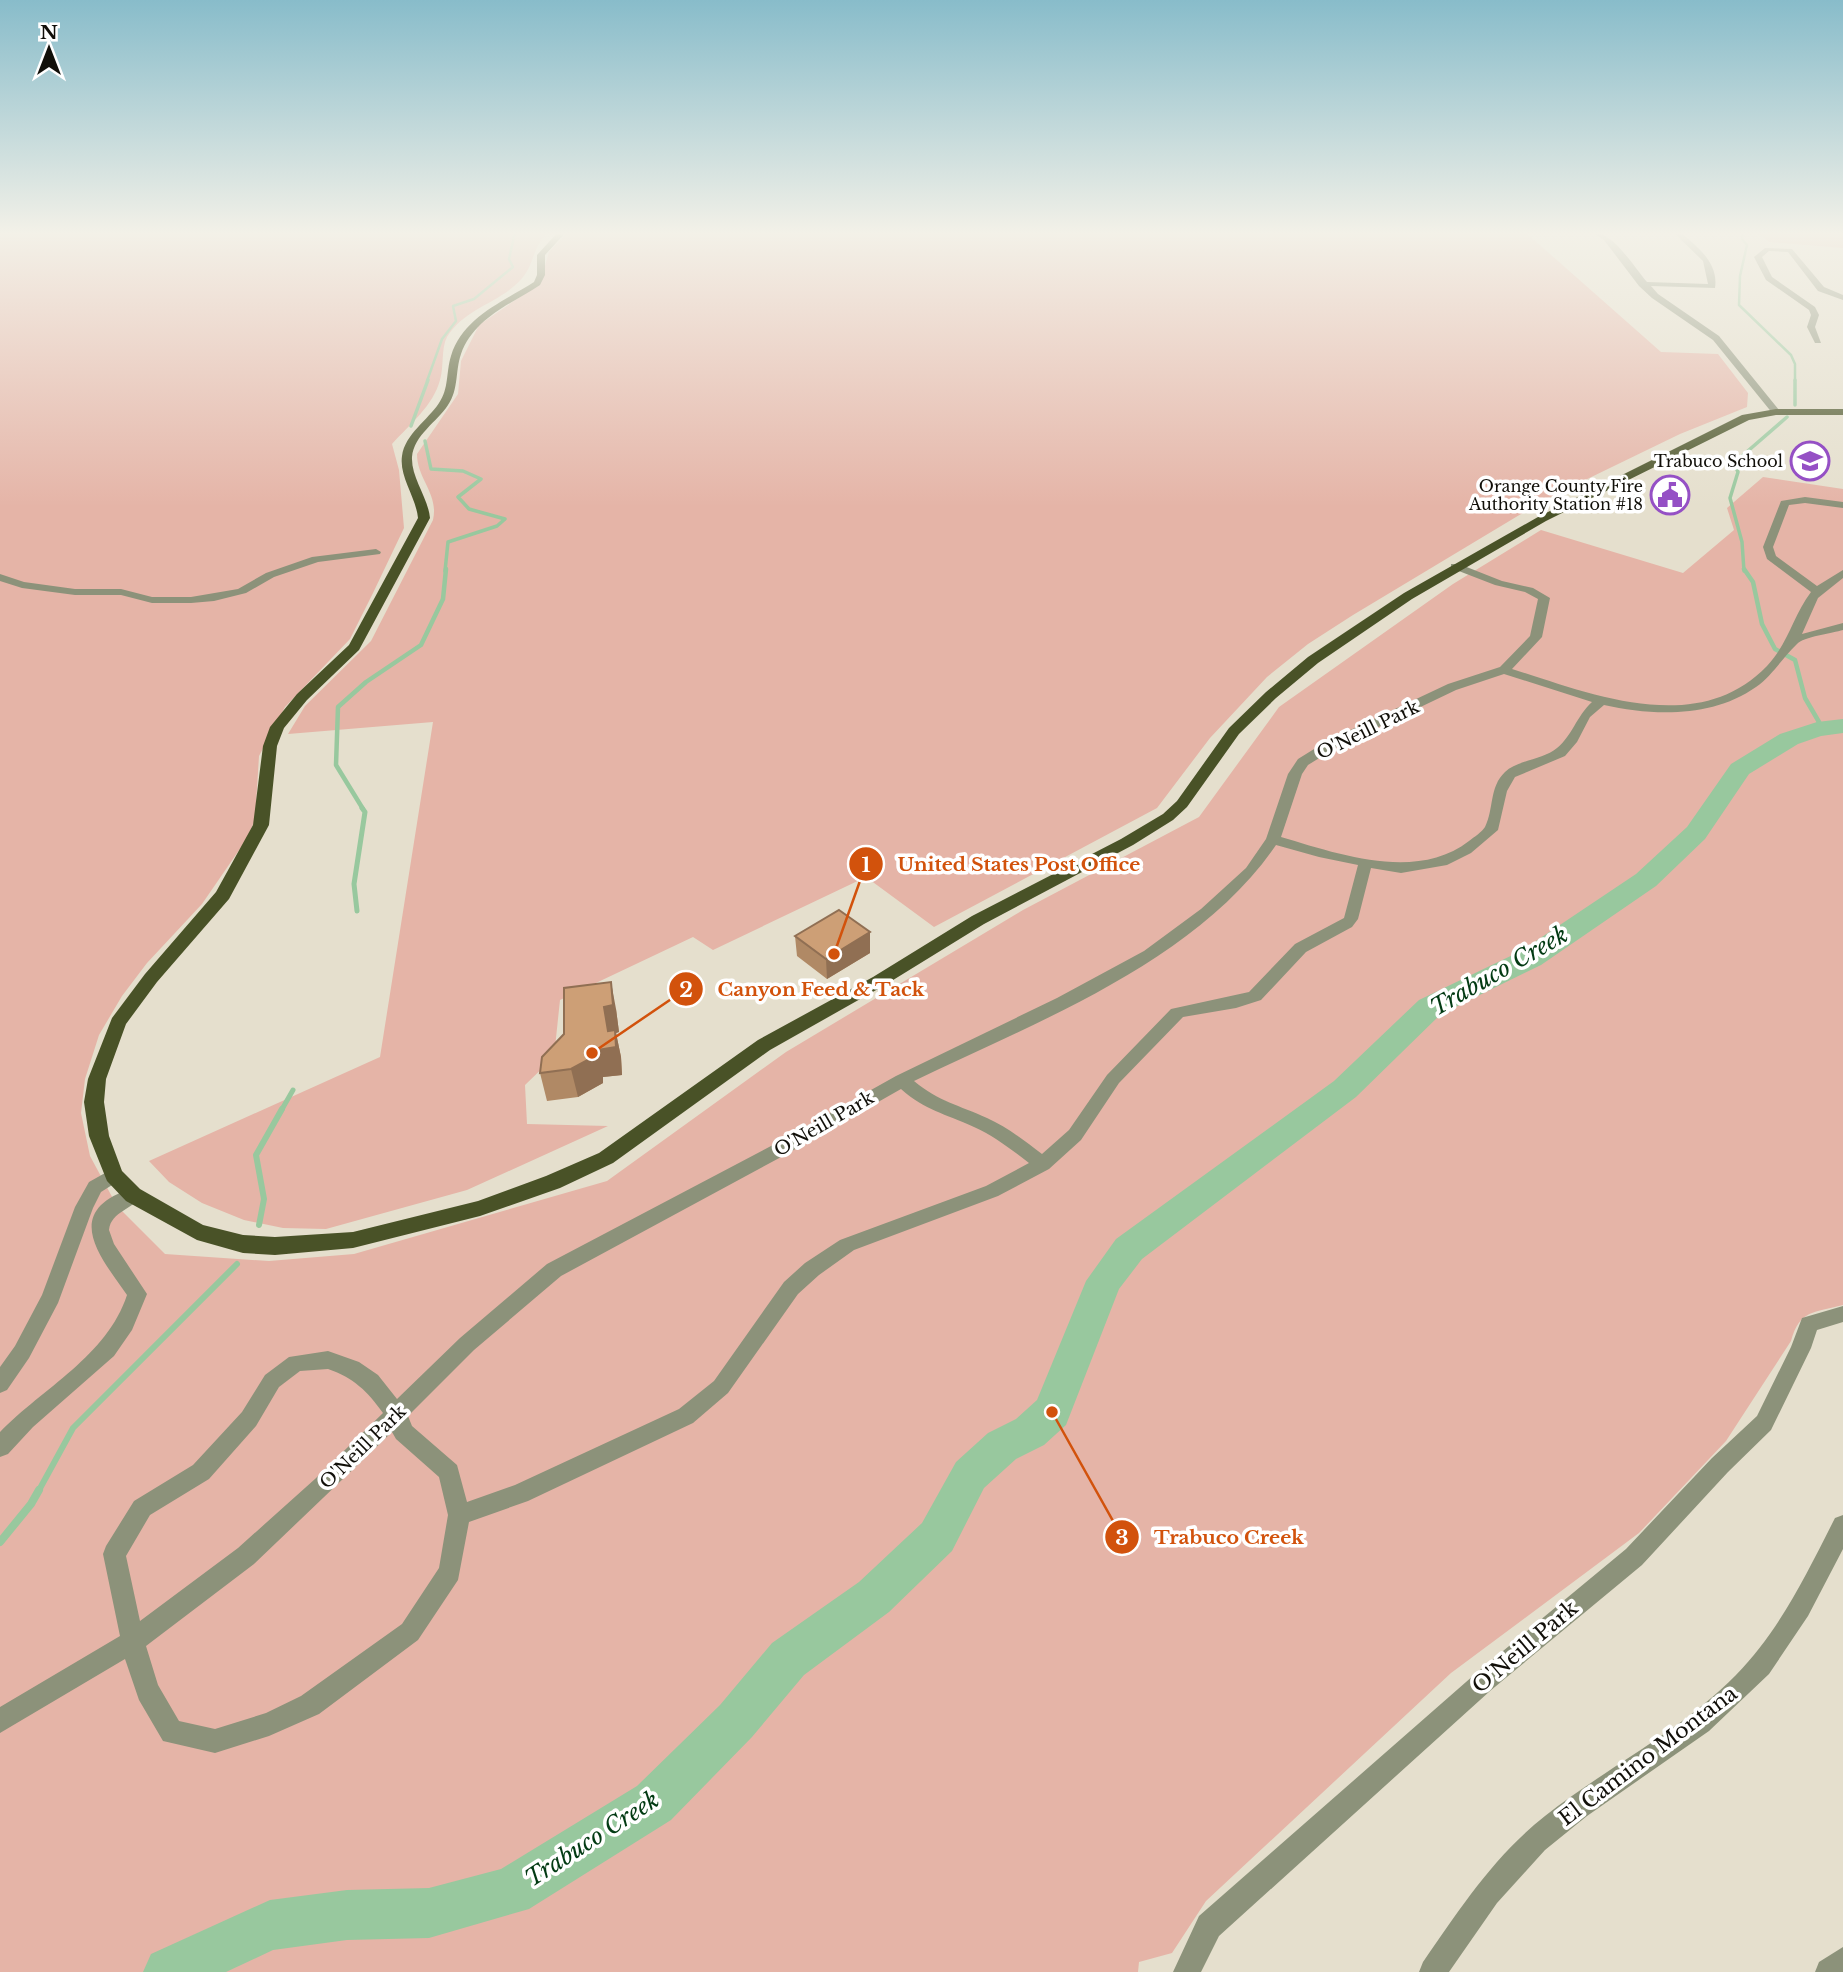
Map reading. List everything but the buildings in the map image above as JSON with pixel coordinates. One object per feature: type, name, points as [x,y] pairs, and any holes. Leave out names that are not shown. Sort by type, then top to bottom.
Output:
[{"type":"main road","points":[[476,323],[460,345],[448,398],[415,438],[407,453],[408,468],[421,496],[424,518],[354,647],[302,697],[277,727],[270,746],[261,825],[223,895],[151,978],[118,1022],[97,1079],[94,1101],[99,1136],[114,1175],[140,1199],[197,1232],[218,1239],[265,1245],[319,1244],[403,1229],[480,1208],[553,1182],[606,1158],[764,1045],[879,981],[978,920],[1168,817],[1182,804],[1234,731],[1271,695],[1343,639],[1455,566],[1542,519],[1747,417],[1776,412],[1843,412]]},
{"type":"street","points":[[1694,323],[1716,338],[1776,412]]},
{"type":"street","points":[[1812,323],[1811,327],[1818,341]]},
{"type":"street","points":[[1747,417],[1756,410],[1763,398]]},
{"type":"street","points":[[1818,592],[1771,557],[1768,547],[1779,530],[1780,512],[1785,503],[1805,499],[1843,505]]},
{"type":"street","points":[[0,577],[22,585],[75,592],[121,592],[152,600],[203,599],[242,590],[270,575],[316,559],[376,552]]},
{"type":"street","name":"O'Neill Park","points":[[0,1721],[132,1642],[246,1556],[323,1486],[467,1344],[554,1270],[777,1151],[902,1080],[1052,1008],[1149,955],[1206,912],[1242,879],[1273,839],[1295,774],[1303,762],[1332,744],[1452,687],[1504,670],[1536,637],[1545,598],[1529,590],[1499,583],[1455,566]]},
{"type":"street","points":[[1787,650],[1813,597],[1843,573]]},
{"type":"street","points":[[1504,670],[1601,701],[1651,710],[1712,703],[1745,689],[1787,650],[1843,626]]},
{"type":"street","points":[[1273,839],[1365,864],[1401,869],[1442,862],[1480,840],[1491,830],[1500,791],[1510,774],[1560,753],[1571,742],[1585,715],[1601,701]]},
{"type":"street","points":[[459,1515],[520,1494],[686,1416],[721,1387],[791,1288],[828,1257],[847,1245],[888,1228],[992,1191],[1043,1164],[1075,1135],[1113,1079],[1177,1013],[1189,1008],[1257,995],[1265,989],[1286,960],[1303,946],[1347,924],[1351,919],[1365,864]]},
{"type":"street","points":[[902,1080],[926,1101],[982,1123],[1010,1139],[1043,1164]]},
{"type":"street","points":[[0,1384],[22,1352],[51,1297],[94,1187],[114,1175]]},
{"type":"street","points":[[0,1447],[26,1420],[107,1350],[118,1338],[130,1317],[137,1294],[102,1239],[99,1224],[108,1213],[140,1199]]},
{"type":"street","points":[[71,1244],[102,1239]]},
{"type":"street","name":"O'Neill Park","points":[[1187,1972],[1209,1926],[1482,1683],[1634,1557],[1763,1423],[1801,1348],[1809,1324],[1843,1314]]},
{"type":"street","points":[[328,1360],[352,1368],[371,1381],[397,1415],[403,1432],[449,1472],[459,1515],[450,1572],[410,1632],[310,1704],[269,1724],[215,1741],[172,1732],[148,1691],[132,1642],[114,1554],[142,1508],[201,1472],[249,1419],[272,1381],[296,1363],[328,1360]]},
{"type":"street","name":"El Camino Montana","points":[[1433,1972],[1493,1887],[1552,1826],[1695,1724],[1746,1682],[1787,1631],[1843,1526]]},
{"type":"street","points":[[1829,1972],[1843,1961]]},
{"type":"shaded area","points":[[0,323],[459,323],[447,337],[441,375],[432,398],[392,444],[399,470],[404,528],[373,593],[350,639],[285,707],[259,756],[255,820],[246,840],[202,904],[147,963],[122,996],[99,1035],[85,1079],[81,1113],[90,1156],[117,1206],[165,1254],[269,1261],[354,1254],[607,1181],[786,1052],[1023,910],[1199,817],[1279,707],[1453,584],[1541,530],[1683,573],[1734,530],[1727,508],[1763,477],[1843,489],[1843,1305],[1816,1311],[1799,1323],[1791,1341],[1726,1441],[1639,1533],[1451,1673],[1206,1901],[1172,1953],[1139,1962],[1138,1972],[0,1972]]},
{"type":"shaded area","points":[[1628,323],[1661,352],[1718,354],[1748,393],[1747,407],[1680,434],[1546,499],[1308,644],[1267,677],[1210,738],[1157,808],[934,927],[866,877],[713,950],[693,937],[560,1000],[554,1057],[525,1085],[527,1124],[608,1126],[467,1190],[326,1229],[283,1228],[244,1220],[202,1203],[169,1182],[149,1161],[380,1057],[433,722],[288,734],[305,706],[371,641],[433,520],[433,502],[420,471],[417,454],[458,394],[461,361],[479,325]]},
{"type":"waterway","points":[[427,381],[442,339],[454,323]]},
{"type":"waterway","points":[[1758,323],[1791,355],[1795,364],[1795,405]]},
{"type":"waterway","points":[[411,426],[428,380]]},
{"type":"waterway","points":[[1744,571],[1742,542],[1730,498],[1738,472],[1734,463],[1787,417]]},
{"type":"waterway","points":[[425,441],[431,469],[463,471],[481,479],[458,497],[469,509],[505,519],[497,526],[448,542],[445,571]]},
{"type":"waterway","points":[[363,809],[336,765],[338,707],[366,682],[421,645],[443,599],[446,569]]},
{"type":"waterway","points":[[1744,569],[1753,582],[1762,624],[1775,649],[1795,660],[1805,698],[1819,722],[1817,729]]},
{"type":"waterway","name":"Trabuco Creek","points":[[169,1972],[270,1925],[347,1915],[429,1913],[511,1891],[654,1803],[736,1721],[788,1659],[874,1597],[937,1537],[970,1475],[1002,1446],[1030,1432],[1052,1412],[1104,1281],[1129,1249],[1345,1089],[1430,1007],[1531,958],[1646,880],[1696,833],[1740,769],[1789,739],[1817,729],[1843,726]]},
{"type":"waterway","points":[[357,911],[354,884],[365,812],[362,808]]},
{"type":"waterway","points":[[281,1111],[293,1090]]},
{"type":"waterway","points":[[259,1225],[264,1199],[256,1155],[282,1109]]},
{"type":"waterway","points":[[38,1492],[73,1428],[237,1264]]},
{"type":"waterway","points":[[0,1542],[39,1490]]},
{"type":"place","name":"Trabuco School","points":[[1810,461]]},
{"type":"place","name":"Orange County Fire Authority Station #18","points":[[1670,495]]},
{"type":"place","name":"United States Post Office","points":[[834,954]]},
{"type":"place","name":"Canyon Feed & Tack","points":[[592,1053]]},
{"type":"place","name":"Trabuco Creek","points":[[1052,1412]]}]
